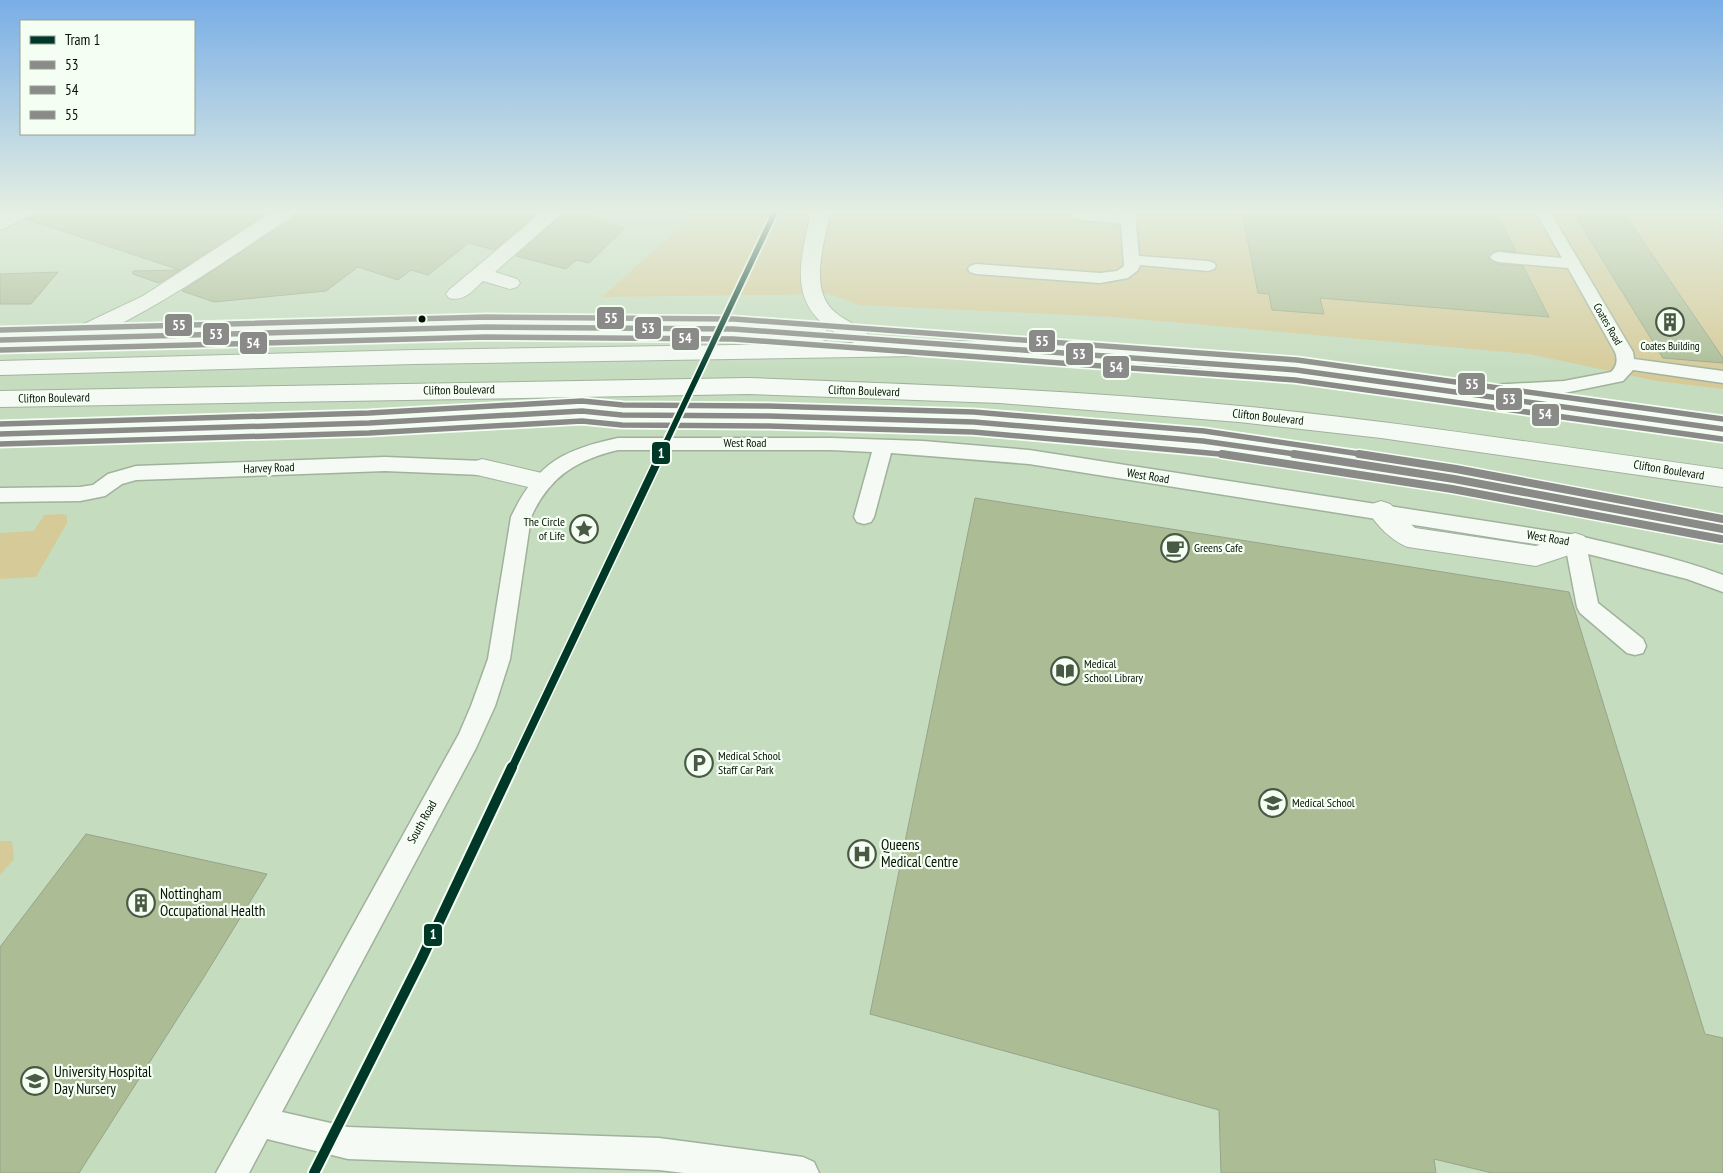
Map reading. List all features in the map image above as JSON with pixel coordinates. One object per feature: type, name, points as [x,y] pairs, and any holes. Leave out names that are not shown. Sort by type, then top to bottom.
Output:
[{"type":"main road","points":[[66,338],[92,329],[132,309],[165,291],[202,267]]},
{"type":"main road","points":[[456,294],[489,267]]},
{"type":"main road","points":[[810,267],[809,280],[813,297],[826,315],[860,338]]},
{"type":"main road","points":[[480,274],[510,283]]},
{"type":"main road","points":[[0,340],[486,328],[733,329],[979,348],[1160,358],[1296,370],[1723,429]]},
{"type":"main road","points":[[0,368],[414,357],[979,348]]},
{"type":"main road","name":"Clifton Boulevard","points":[[0,399],[748,386],[1000,395],[1239,414],[1390,431],[1718,478]]},
{"type":"main road","points":[[0,434],[369,423],[582,411],[622,405],[823,389]]},
{"type":"main road","points":[[582,411],[622,415],[926,419],[1024,425],[1203,441],[1454,479],[1723,529]]},
{"type":"main road","name":"Harvey Road","points":[[482,468],[541,481]]},
{"type":"main road","points":[[1381,511],[1408,537],[1536,556],[1575,543]]},
{"type":"lane","points":[[976,269],[1100,278],[1113,277],[1128,272],[1132,267]]},
{"type":"lane","name":"Coates Road","points":[[1460,393],[1579,385],[1616,377],[1624,370],[1626,358],[1622,347],[1576,267]]},
{"type":"lane","points":[[1625,363],[1723,377]]},
{"type":"lane","name":"West Road","points":[[567,461],[587,451],[618,444],[831,444],[923,448],[1030,457],[1381,511]]},
{"type":"lane","points":[[864,516],[883,446]]},
{"type":"lane","name":"South Road","points":[[232,1173],[468,740],[483,706],[499,659],[521,517],[528,500],[541,481],[567,461]]},
{"type":"lane","name":"Harvey Road","points":[[0,495],[80,494],[98,491],[115,478],[136,473],[385,464],[482,468]]},
{"type":"lane","points":[[1575,543],[1588,607],[1635,646]]},
{"type":"lane","name":"West Road","points":[[1575,543],[1649,560],[1692,572],[1723,584]]},
{"type":"lane","points":[[260,1122],[348,1144],[658,1154],[803,1173]]},
{"type":"shaded area","points":[[636,267],[1723,267],[1723,389],[1657,381],[1529,354],[1114,317],[860,305],[829,294],[602,297]]},
{"type":"shaded area","points":[[44,515],[67,515],[67,523],[36,577],[0,579],[0,533],[34,531]]},
{"type":"shaded area","points":[[0,841],[12,841],[14,859],[0,875]]},
{"type":"building","points":[[170,267],[185,267],[180,270]]},
{"type":"building","points":[[219,267],[439,267],[428,275],[411,270],[398,280],[358,267],[326,291],[214,302],[182,291]]},
{"type":"building","points":[[1253,267],[1523,267],[1549,317],[1320,298],[1324,314],[1272,310],[1269,294],[1258,293]]},
{"type":"building","name":"Coates Building","points":[[1607,267],[1660,267],[1723,358],[1723,363],[1663,358]]},
{"type":"building","points":[[180,270],[159,283],[133,274],[133,271]]},
{"type":"building","points":[[58,272],[31,304],[0,304],[0,274]]},
{"type":"building","name":"Medical School","points":[[975,498],[1569,592],[1705,1034],[1723,1038],[1723,1173],[1492,1173],[1434,1159],[1436,1173],[1221,1173],[1219,1110],[870,1014]]},
{"type":"building","points":[[86,834],[267,874],[79,1173],[0,1173],[0,947]]},
{"type":"tram line","name":"1","points":[[314,1173],[421,960],[749,267]]},
{"type":"transit line","name":"55","points":[[0,330],[486,317],[734,319],[1297,360],[1723,419]]},
{"type":"transit line","name":"53","points":[[0,340],[486,327],[733,329],[1296,370],[1723,429]]},
{"type":"transit line","name":"54","points":[[0,350],[486,337],[733,339],[1295,380],[1722,439]]},
{"type":"transit line","name":"55","points":[[0,424],[369,413],[582,401],[623,405],[768,406],[974,412],[1204,431],[1277,441],[1456,469],[1723,519]]},
{"type":"transit line","name":"53","points":[[0,434],[369,423],[582,411],[622,415],[768,416],[974,422],[1203,441],[1276,451],[1454,479],[1723,529]]},
{"type":"transit line","name":"54","points":[[0,444],[369,433],[582,421],[622,425],[768,426],[973,432],[1202,451],[1274,461],[1452,489],[1721,539]]},
{"type":"place","name":"Coates Building","points":[[1670,322]]},
{"type":"place","name":"The Circle of Life","points":[[584,529]]},
{"type":"place","name":"Greens Cafe","points":[[1175,548]]},
{"type":"place","name":"Medical School Library","points":[[1065,671]]},
{"type":"place","name":"Medical School Staff Car Park","points":[[699,763]]},
{"type":"place","name":"Medical School","points":[[1273,803]]},
{"type":"place","name":"Queens Medical Centre","points":[[862,854]]},
{"type":"place","name":"Nottingham Occupational Health","points":[[141,903]]},
{"type":"place","name":"University Hospital Day Nursery","points":[[35,1081]]}]
